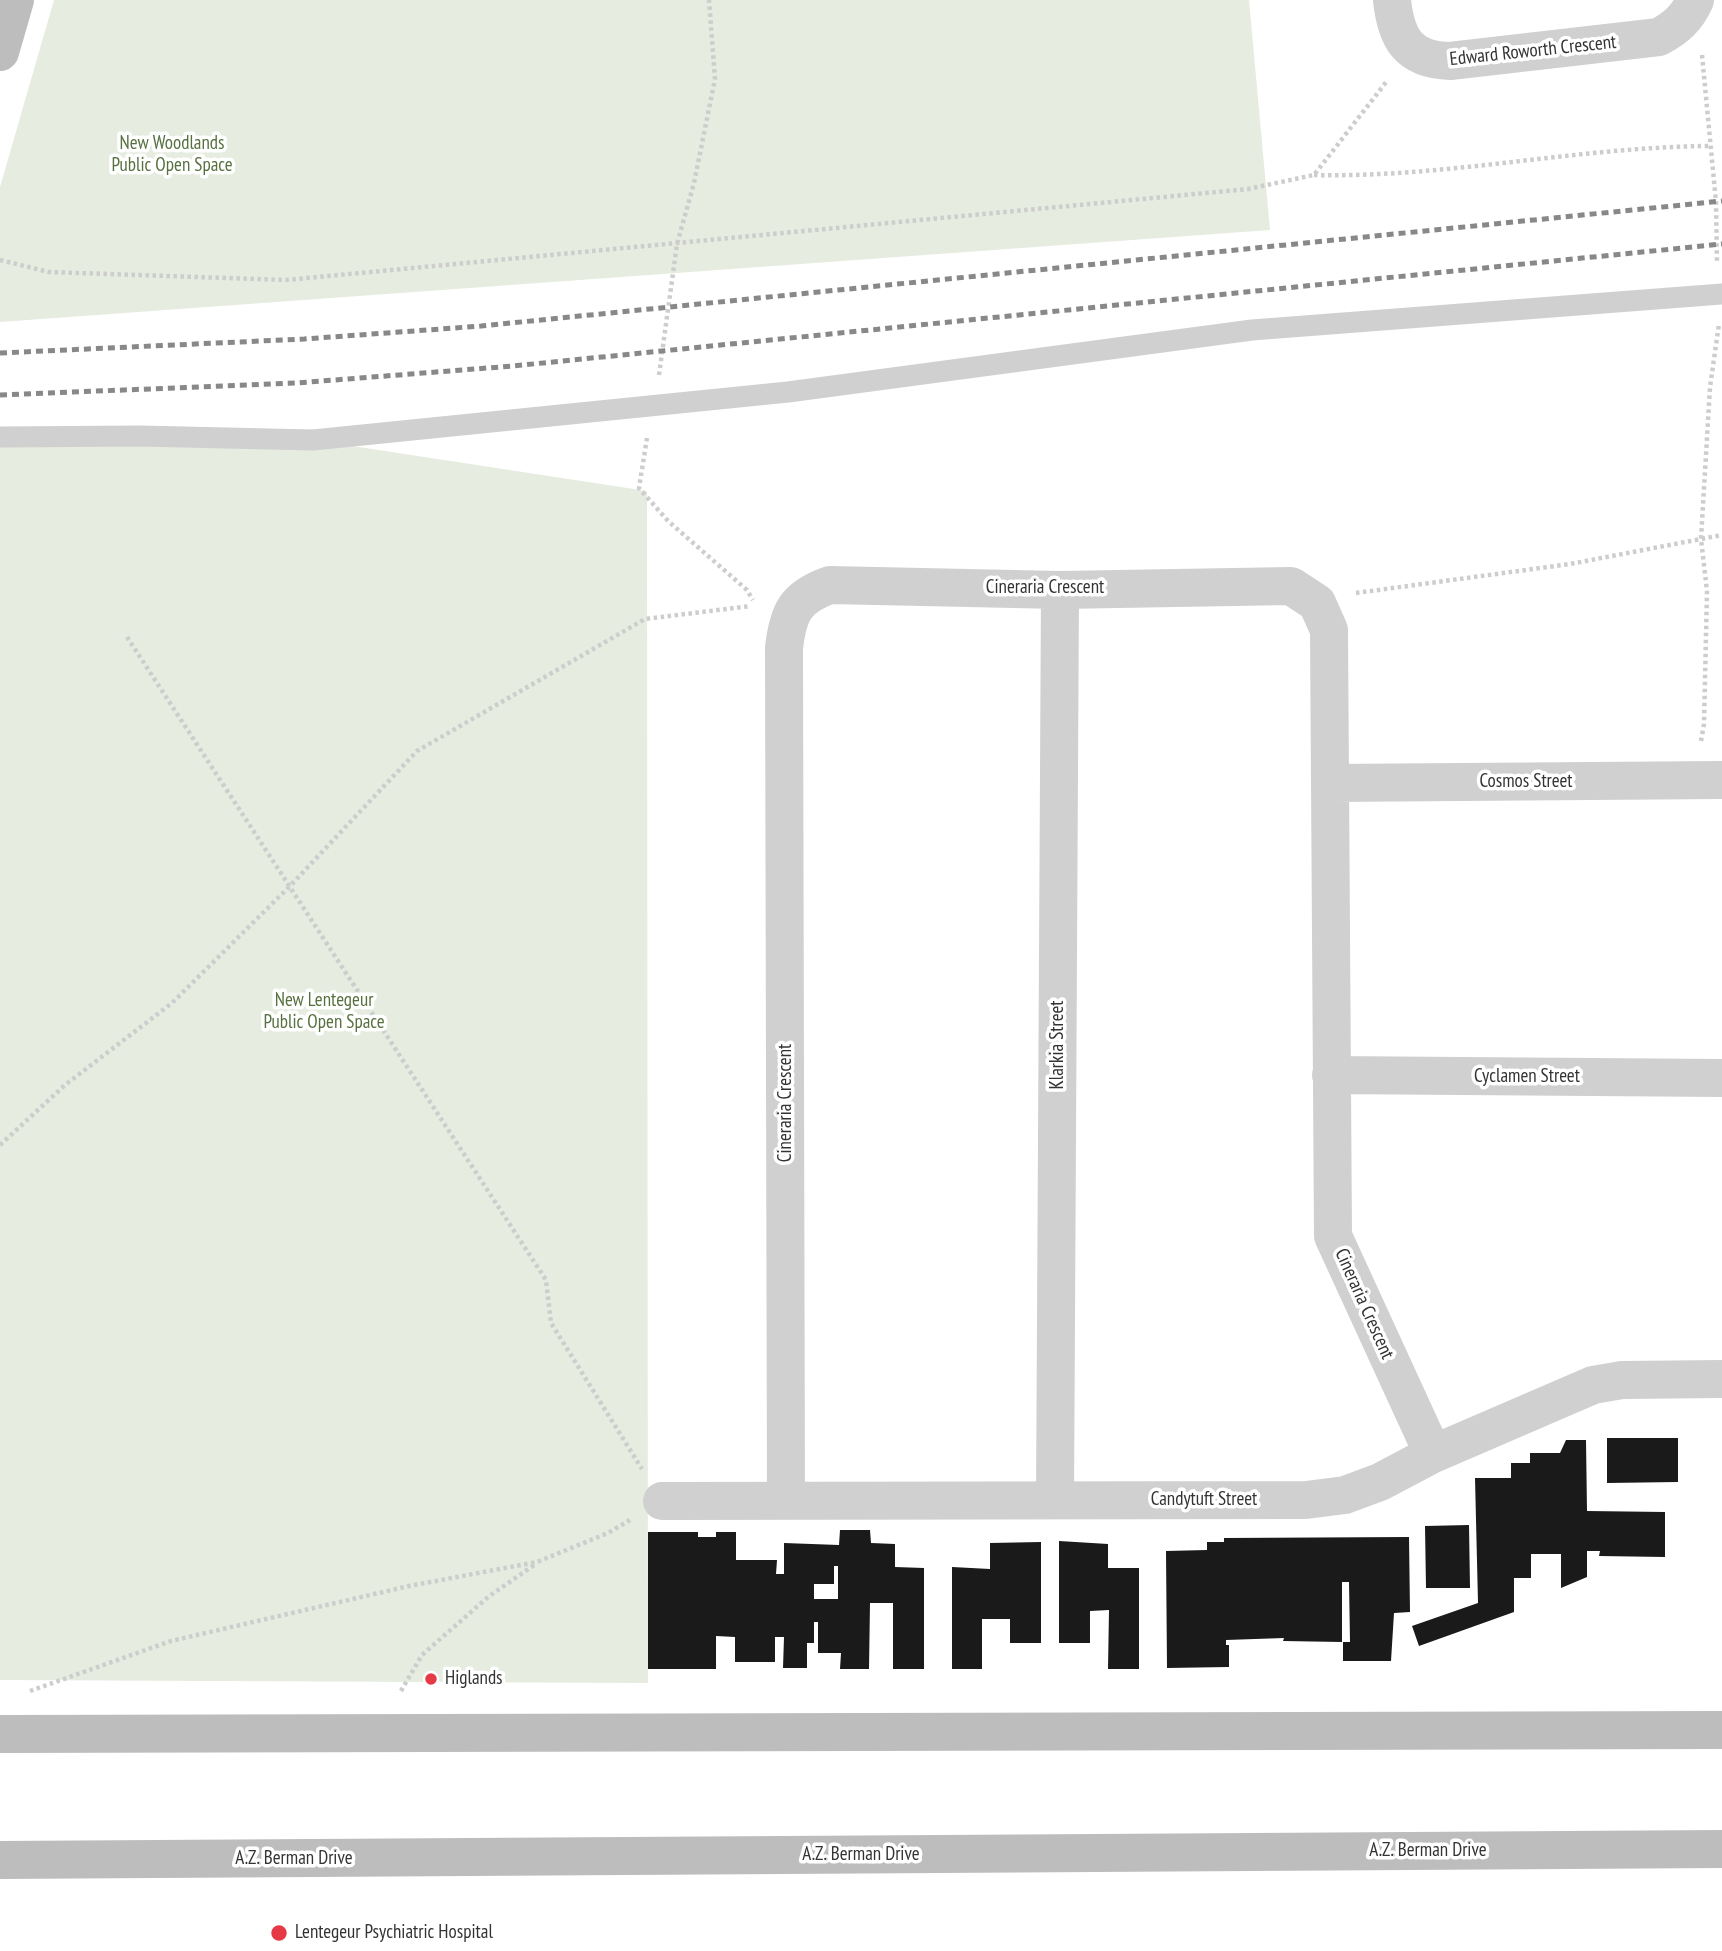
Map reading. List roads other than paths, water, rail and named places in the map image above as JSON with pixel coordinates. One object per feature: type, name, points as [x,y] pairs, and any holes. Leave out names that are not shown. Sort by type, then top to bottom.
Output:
[{"type":"main road","points":[[0,52],[15,0]]},
{"type":"main road","points":[[0,1734],[1722,1730]]},
{"type":"main road","name":"A.Z. Berman Drive","points":[[0,1860],[1722,1849]]},
{"type":"street","name":"Edward Roworth Crescent","points":[[1392,0],[1395,26],[1410,49],[1429,59],[1450,61],[1659,37],[1676,28],[1692,7]]},
{"type":"street","name":"Cineraria Crescent","points":[[786,1500],[784,648],[787,621],[801,600],[830,585],[1060,590],[1291,586],[1317,603],[1329,631],[1333,1236],[1433,1454]]},
{"type":"street","name":"Klarkia Street","points":[[1055,1500],[1060,590]]},
{"type":"street","name":"Cosmos Street","points":[[1330,783],[1711,766]]},
{"type":"street","name":"Cyclamen Street","points":[[1331,1075],[1722,1078]]},
{"type":"street","name":"Candytuft Street","points":[[662,1501],[1306,1500],[1345,1495],[1380,1482],[1433,1454],[1593,1385],[1622,1380],[1722,1379]]},
{"type":"lane","points":[[0,437],[313,440],[788,392],[1252,330],[1719,294]]},
{"type":"railway","points":[[0,353],[304,339],[481,326],[1722,201]]},
{"type":"railway","points":[[0,395],[296,383],[513,366],[1722,244]]},
{"type":"place","name":"Higlands","points":[[431,1679]]},
{"type":"place","name":"Lentegeur Psychiatric Hospital","points":[[279,1933]]},
{"type":"park label","name":"New Woodlands Public Open Space","points":[[172,155]]},
{"type":"park label","name":"New Lentegeur Public Open Space","points":[[324,1012]]}]
